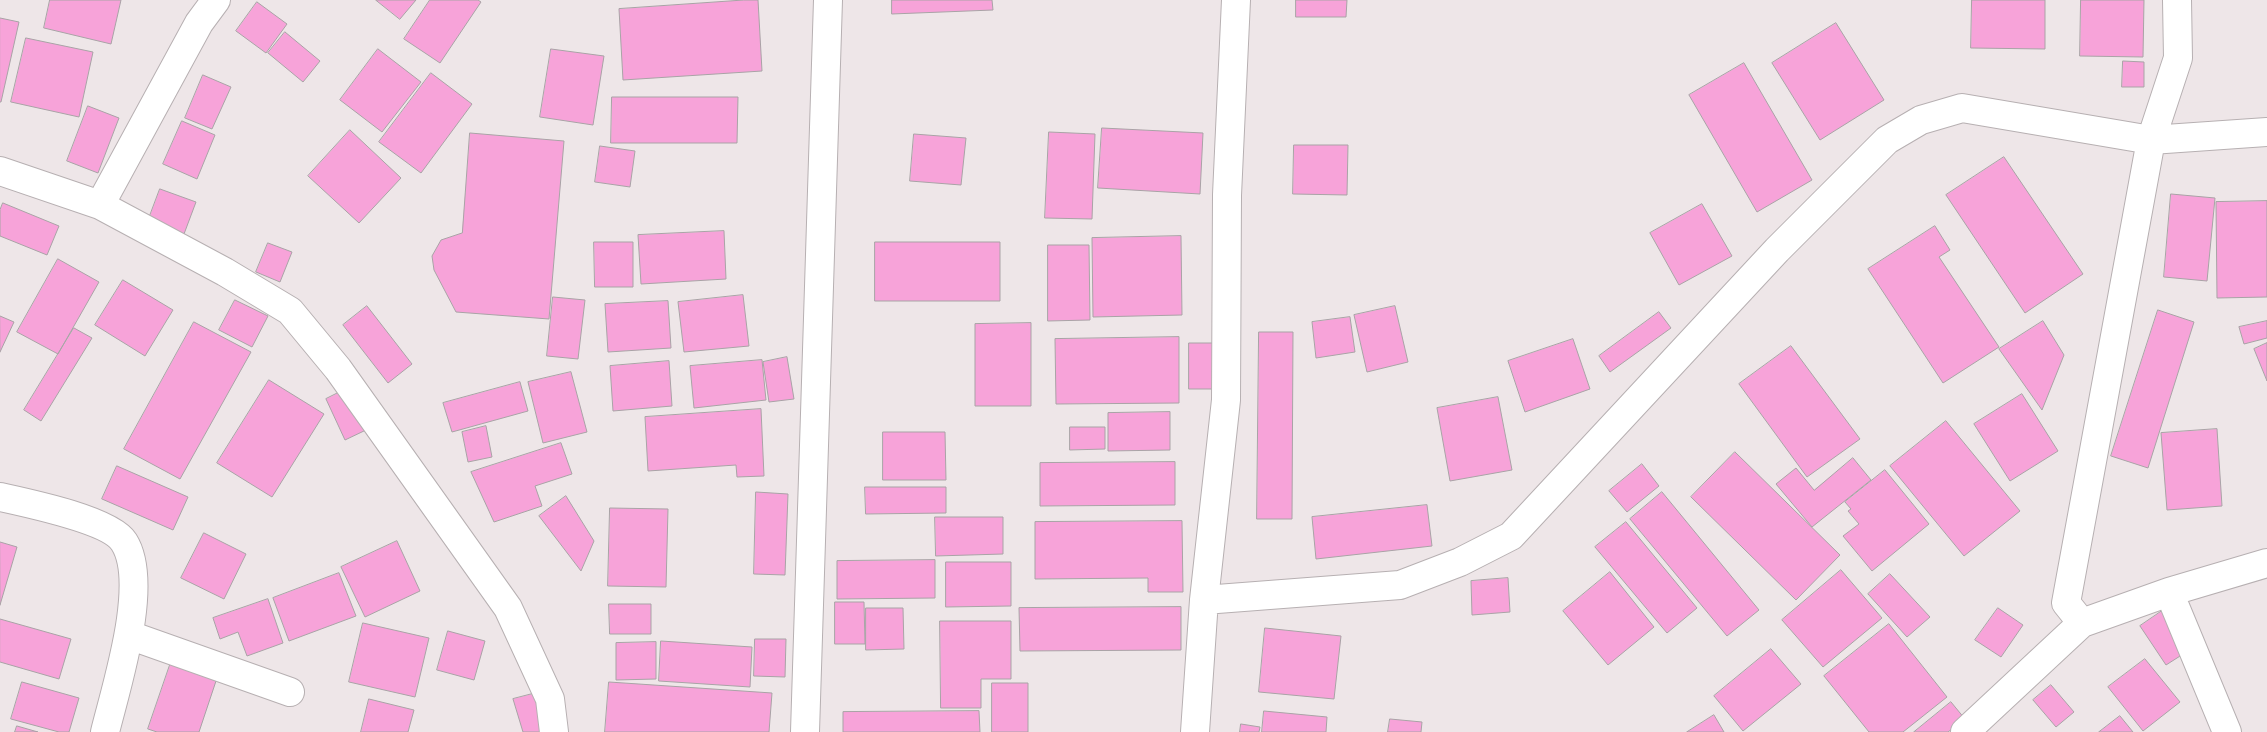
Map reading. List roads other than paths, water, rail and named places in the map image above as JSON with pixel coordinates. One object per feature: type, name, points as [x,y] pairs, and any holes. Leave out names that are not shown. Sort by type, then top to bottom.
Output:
[{"type":"street","points":[[100,205],[199,23],[216,0]]},
{"type":"street","points":[[805,732],[828,0]]},
{"type":"street","points":[[1195,732],[1204,600],[1226,400],[1227,195],[1236,0]]},
{"type":"street","points":[[2082,623],[2066,603],[2151,140],[2178,58],[2177,0]]},
{"type":"street","points":[[1204,600],[1400,585],[1460,562],[1511,536],[1777,250],[1887,140],[1922,120],[1962,108],[2151,140],[2267,132]]},
{"type":"street","points":[[0,171],[100,205],[225,272],[290,312],[338,369],[508,608],[550,699],[554,732]]},
{"type":"street","points":[[0,497],[92,520],[124,541],[134,568],[130,635],[104,732]]},
{"type":"street","points":[[1965,732],[2082,623],[2169,592],[2267,563]]},
{"type":"street","points":[[2169,592],[2227,732]]},
{"type":"street","points":[[130,635],[290,692]]}]
